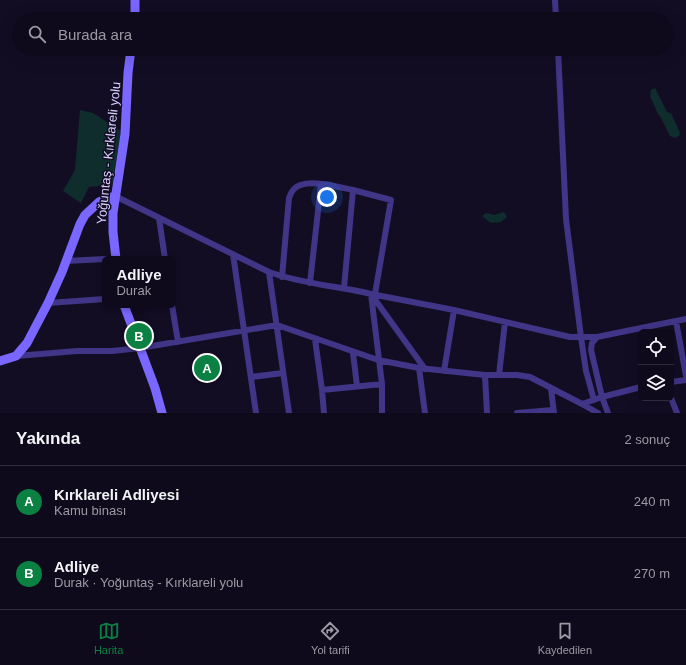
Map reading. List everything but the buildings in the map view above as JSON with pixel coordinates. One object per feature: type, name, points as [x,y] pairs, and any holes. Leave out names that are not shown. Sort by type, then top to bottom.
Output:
[{"type":"street","points":[[135,0],[135,12]]},
{"type":"street","points":[[555,0],[556,12]]},
{"type":"street","name":"Yoğuntaş - Kırklareli yolu","points":[[116,256],[113,213],[125,134],[130,56]]},
{"type":"street","points":[[558,56],[566,219],[586,371],[594,400]]},
{"type":"street","points":[[282,277],[288,198],[294,189],[305,183],[321,184],[353,190],[391,200],[373,294],[378,360],[382,384],[382,413]]},
{"type":"street","points":[[310,283],[321,184]]},
{"type":"street","points":[[344,288],[353,190]]},
{"type":"street","points":[[16,356],[27,343],[48,303],[85,215],[99,202],[115,196],[282,277],[454,310],[570,337],[597,338],[638,331]]},
{"type":"street","points":[[159,218],[165,256]]},
{"type":"street","points":[[233,254],[256,413]]},
{"type":"street","points":[[66,261],[102,259]]},
{"type":"street","points":[[269,272],[289,413]]},
{"type":"street","points":[[373,294],[422,369],[425,413]]},
{"type":"street","points":[[48,303],[102,299]]},
{"type":"street","points":[[125,308],[162,413]]},
{"type":"street","points":[[172,308],[178,342]]},
{"type":"street","points":[[444,371],[454,310]]},
{"type":"street","points":[[645,329],[686,319]]},
{"type":"street","points":[[676,321],[686,376]]},
{"type":"street","points":[[499,375],[505,322]]},
{"type":"street","points":[[0,361],[16,356],[140,348],[277,325],[353,353],[378,360],[422,369],[485,375],[517,375],[530,377],[550,389],[598,413]]},
{"type":"street","points":[[597,338],[592,343],[591,350],[602,396],[608,413]]},
{"type":"street","points":[[315,339],[324,413]]},
{"type":"street","points":[[353,353],[357,386]]},
{"type":"street","points":[[251,377],[283,373]]},
{"type":"street","points":[[485,375],[487,413]]},
{"type":"street","points":[[674,382],[686,380]]},
{"type":"street","points":[[322,390],[382,384]]},
{"type":"street","points":[[582,404],[602,396],[638,388]]},
{"type":"street","points":[[517,413],[554,411],[550,389]]},
{"type":"street","points":[[672,401],[677,413]]},
{"type":"green space","points":[[655,88],[667,112],[671,113],[680,133],[679,136],[675,138],[670,136],[650,96],[651,90]]},
{"type":"green space","points":[[80,110],[93,113],[121,131],[112,185],[89,187],[81,203],[63,191],[75,170]]},
{"type":"green space","points":[[504,212],[507,217],[501,222],[491,223],[482,216],[486,213],[494,215]]},
{"type":"place","name":"Adliye","points":[[139,336]]},
{"type":"place","name":"Kırklareli Adliyesi","points":[[207,368]]}]
